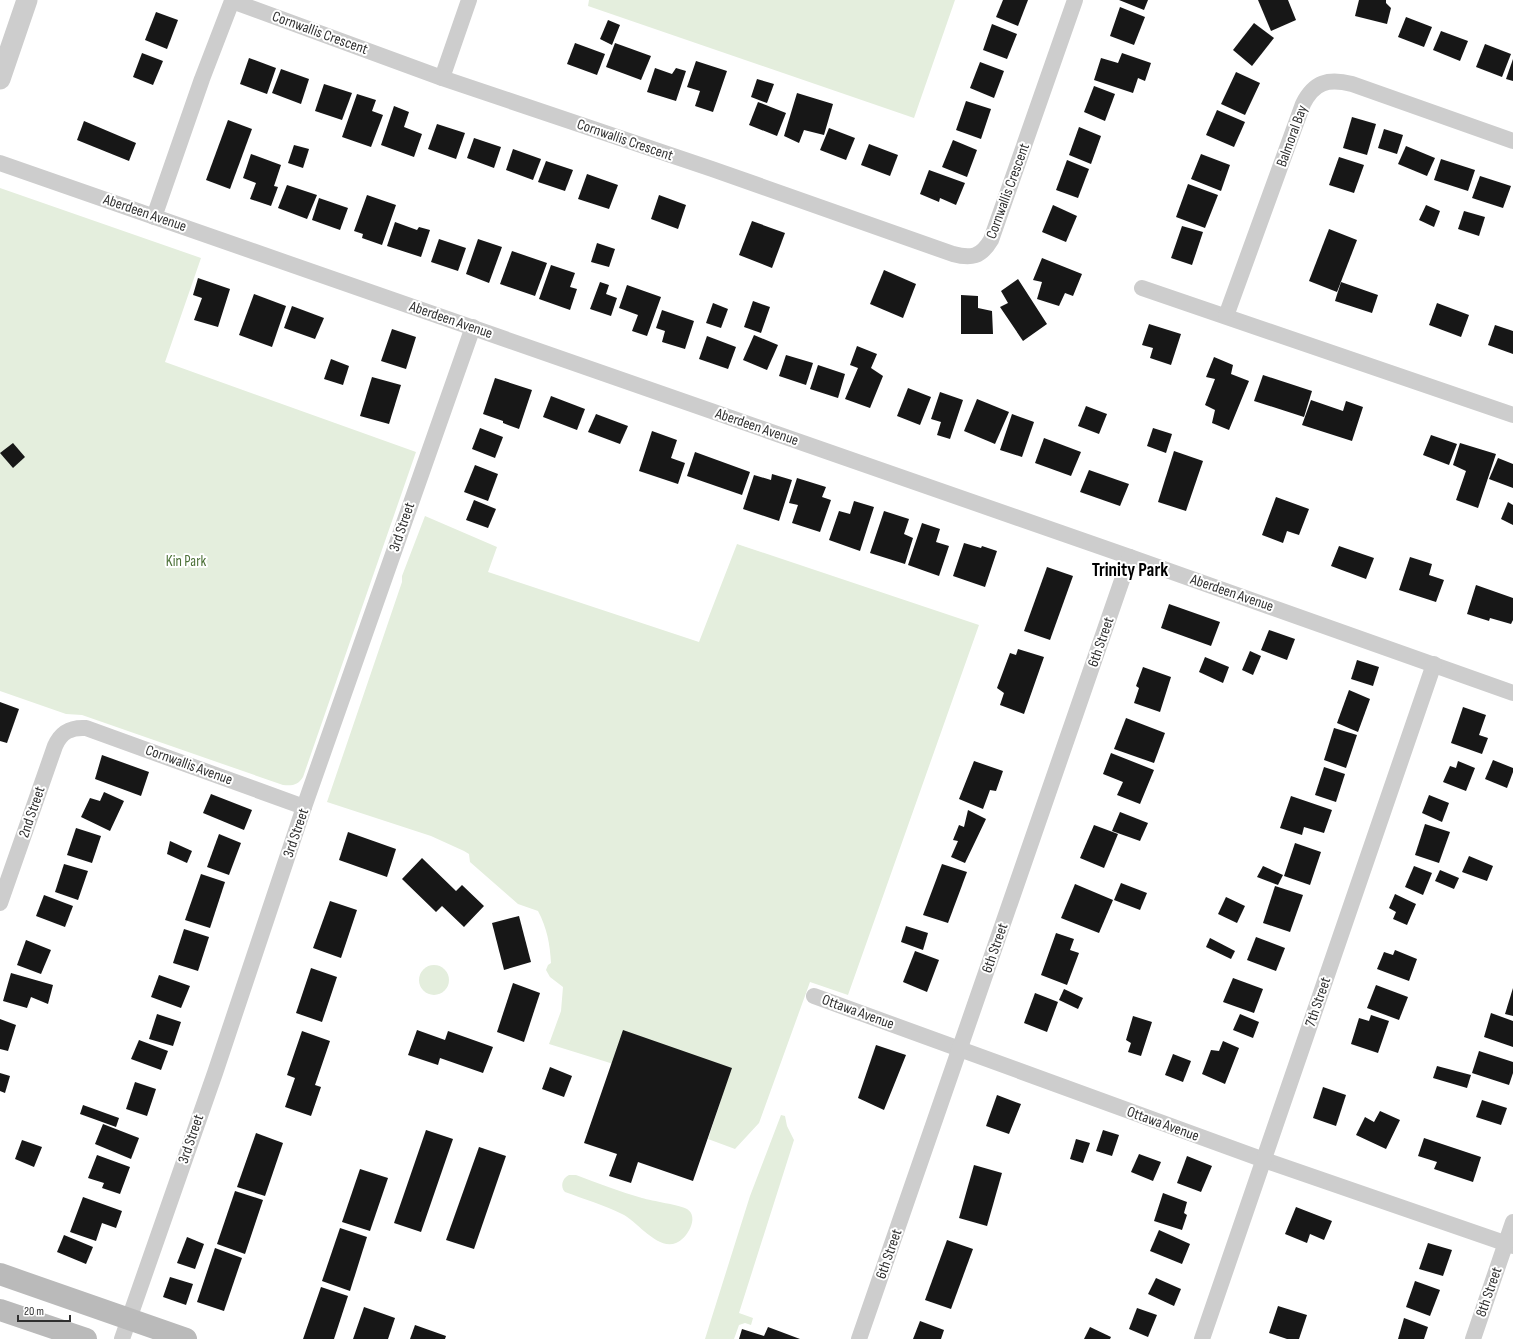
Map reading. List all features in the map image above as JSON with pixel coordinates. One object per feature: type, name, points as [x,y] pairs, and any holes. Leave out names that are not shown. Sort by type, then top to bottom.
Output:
[{"type":"main road","points":[[0,1274],[186,1339]]},
{"type":"main road","points":[[0,1310],[86,1339]]},
{"type":"street","points":[[0,79],[27,0]]},
{"type":"street","points":[[442,78],[469,0]]},
{"type":"street","name":"Cornwallis Crescent","points":[[154,217],[202,79],[232,1],[442,78],[712,169],[953,254],[963,257],[972,256],[980,254],[991,240],[1075,0]]},
{"type":"street","name":"Balmoral Bay","points":[[1226,316],[1303,104],[1310,92],[1320,84],[1339,82],[1352,84],[1513,141]]},
{"type":"street","name":"Aberdeen Avenue","points":[[0,163],[1130,557],[1513,693]]},
{"type":"street","points":[[1142,288],[1513,415]]},
{"type":"street","name":"3rd Street","points":[[122,1339],[215,1073],[304,806],[473,327]]},
{"type":"street","name":"6th Street","points":[[859,1339],[1130,557]]},
{"type":"street","name":"7th Street","points":[[1202,1339],[1434,664]]},
{"type":"street","name":"Cornwallis Avenue","points":[[72,728],[86,728],[304,806]]},
{"type":"street","name":"2nd Street","points":[[0,903],[55,746],[61,735],[72,728]]},
{"type":"street","name":"Ottawa Avenue","points":[[814,996],[1264,1160],[1509,1245]]},
{"type":"street","name":"8th Street","points":[[1473,1339],[1509,1245],[1513,1222]]},
{"type":"green space","points":[[589,0],[955,0],[914,118],[588,6]]},
{"type":"green space","name":"Kin Park","points":[[0,188],[201,258],[165,362],[416,452],[303,777],[299,782],[292,785],[283,785],[82,715],[66,714],[0,691]]},
{"type":"green space","points":[[425,516],[497,547],[488,572],[699,642],[737,544],[979,625],[848,995],[810,982],[759,1123],[735,1149],[708,1139],[721,1100],[549,1044],[561,1011],[563,987],[550,977],[546,970],[548,965],[551,963],[550,949],[548,936],[538,911],[518,904],[470,862],[469,854],[464,851],[431,836],[327,802],[402,582],[402,576]]},
{"type":"green space","points":[[434,965],[445,969],[449,980],[445,991],[434,995],[423,991],[419,980],[423,969]]},
{"type":"green space","points":[[781,1115],[785,1116],[787,1126],[794,1140],[739,1313],[753,1318],[751,1325],[745,1323],[739,1325],[734,1339],[705,1339],[750,1196]]},
{"type":"green space","points":[[569,1175],[576,1175],[634,1196],[687,1209],[691,1213],[692,1217],[692,1222],[688,1233],[676,1243],[662,1243],[622,1214],[565,1192],[563,1190],[562,1183]]},
{"type":"building","points":[[1003,0],[1028,0],[1018,26],[996,17]]},
{"type":"building","points":[[1119,0],[1148,0],[1144,10]]},
{"type":"building","points":[[1258,0],[1288,0],[1296,20],[1271,31]]},
{"type":"building","points":[[1359,0],[1386,0],[1386,3],[1391,8],[1387,24],[1355,16]]},
{"type":"building","points":[[1120,7],[1145,17],[1134,45],[1110,36]]},
{"type":"building","points":[[156,12],[178,20],[167,49],[145,40]]},
{"type":"building","points":[[1406,17],[1432,27],[1424,47],[1398,37]]},
{"type":"building","points":[[608,20],[620,25],[612,45],[600,39]]},
{"type":"building","points":[[1254,23],[1274,38],[1252,66],[1233,50]]},
{"type":"building","points":[[992,24],[1017,34],[1007,59],[983,50]]},
{"type":"building","points":[[1441,31],[1468,41],[1460,61],[1433,50]]},
{"type":"building","points":[[575,43],[605,54],[597,75],[567,64]]},
{"type":"building","points":[[615,43],[651,56],[641,80],[606,67]]},
{"type":"building","points":[[1485,44],[1511,54],[1502,77],[1476,67]]},
{"type":"building","points":[[142,53],[163,61],[153,85],[133,77]]},
{"type":"building","points":[[1122,53],[1151,63],[1145,81],[1138,78],[1133,93],[1094,80],[1101,58],[1118,63]]},
{"type":"building","points":[[249,58],[276,68],[267,94],[240,84]]},
{"type":"building","points":[[1513,59],[1513,81],[1506,79]]},
{"type":"building","points":[[696,61],[727,71],[713,112],[695,106],[700,91],[687,87]]},
{"type":"building","points":[[980,62],[1004,71],[994,98],[970,88]]},
{"type":"building","points":[[655,68],[672,74],[676,68],[686,71],[676,101],[647,92]]},
{"type":"building","points":[[281,69],[309,79],[301,104],[272,93]]},
{"type":"building","points":[[1236,72],[1260,83],[1245,115],[1221,104]]},
{"type":"building","points":[[757,79],[774,84],[767,103],[751,97]]},
{"type":"building","points":[[324,84],[352,93],[342,120],[315,111]]},
{"type":"building","points":[[1094,86],[1115,94],[1105,121],[1084,112]]},
{"type":"building","points":[[797,93],[833,104],[824,135],[804,130],[799,143],[784,136]]},
{"type":"building","points":[[357,94],[376,100],[372,111],[383,115],[371,147],[342,137]]},
{"type":"building","points":[[966,101],[991,109],[981,139],[956,130]]},
{"type":"building","points":[[758,102],[786,113],[777,136],[749,125]]},
{"type":"building","points":[[394,106],[409,112],[404,127],[422,134],[414,157],[381,145]]},
{"type":"building","points":[[1217,110],[1245,122],[1234,147],[1206,135]]},
{"type":"building","points":[[1352,117],[1376,124],[1367,155],[1343,148]]},
{"type":"building","points":[[228,120],[252,129],[230,189],[206,180]]},
{"type":"building","points":[[84,121],[136,143],[129,161],[77,140]]},
{"type":"building","points":[[437,124],[465,133],[456,159],[428,149]]},
{"type":"building","points":[[1079,127],[1101,136],[1091,164],[1069,155]]},
{"type":"building","points":[[829,128],[855,138],[846,160],[820,150]]},
{"type":"building","points":[[1384,129],[1403,135],[1397,154],[1378,148]]},
{"type":"building","points":[[474,138],[501,147],[494,168],[467,158]]},
{"type":"building","points":[[953,140],[977,150],[967,177],[942,167]]},
{"type":"building","points":[[869,144],[898,155],[890,176],[861,165]]},
{"type":"building","points":[[294,145],[309,149],[303,168],[288,163]]},
{"type":"building","points":[[1406,146],[1435,158],[1427,176],[1398,164]]},
{"type":"building","points":[[513,149],[541,159],[533,180],[506,170]]},
{"type":"building","points":[[251,154],[281,165],[274,186],[278,187],[271,206],[250,199],[256,183],[243,178]]},
{"type":"building","points":[[1201,154],[1230,165],[1221,191],[1191,179]]},
{"type":"building","points":[[1339,157],[1364,165],[1354,193],[1329,185]]},
{"type":"building","points":[[1441,159],[1475,170],[1468,191],[1434,180]]},
{"type":"building","points":[[1067,160],[1089,169],[1078,198],[1056,190]]},
{"type":"building","points":[[546,161],[573,170],[565,191],[538,182]]},
{"type":"building","points":[[929,170],[965,183],[956,205],[940,198],[939,202],[920,194]]},
{"type":"building","points":[[587,174],[618,185],[609,209],[578,199]]},
{"type":"building","points":[[1480,176],[1511,186],[1503,208],[1472,198]]},
{"type":"building","points":[[1188,184],[1218,195],[1205,228],[1176,217]]},
{"type":"building","points":[[287,185],[317,195],[307,219],[278,208]]},
{"type":"building","points":[[367,195],[396,205],[382,245],[362,238],[363,234],[354,231]]},
{"type":"building","points":[[659,195],[686,205],[678,229],[651,219]]},
{"type":"building","points":[[319,198],[348,208],[340,230],[312,220]]},
{"type":"building","points":[[1053,205],[1077,216],[1066,242],[1042,232]]},
{"type":"building","points":[[1426,205],[1440,211],[1434,227],[1419,220]]},
{"type":"building","points":[[1464,211],[1485,217],[1479,236],[1458,229]]},
{"type":"building","points":[[752,221],[785,233],[772,268],[739,255]]},
{"type":"building","points":[[395,222],[417,230],[419,227],[430,230],[421,257],[387,246]]},
{"type":"building","points":[[1182,226],[1203,232],[1192,265],[1171,258]]},
{"type":"building","points":[[1329,229],[1357,240],[1337,292],[1309,281]]},
{"type":"building","points":[[439,239],[466,248],[458,271],[431,262]]},
{"type":"building","points":[[478,239],[502,247],[489,283],[466,274]]},
{"type":"building","points":[[597,243],[615,249],[609,267],[591,262]]},
{"type":"building","points":[[512,251],[547,263],[535,296],[500,284]]},
{"type":"building","points":[[1042,258],[1082,274],[1073,296],[1065,293],[1059,306],[1037,299],[1042,282],[1033,280]]},
{"type":"building","points":[[551,265],[575,273],[570,287],[577,289],[570,310],[539,299]]},
{"type":"building","points":[[884,270],[916,284],[903,318],[870,304]]},
{"type":"building","points":[[198,278],[230,289],[218,327],[194,320],[202,298],[193,295]]},
{"type":"building","points":[[1018,279],[1047,324],[1023,341],[1000,307],[1008,303],[1001,291]]},
{"type":"building","points":[[600,282],[609,285],[606,294],[617,298],[611,316],[590,309]]},
{"type":"building","points":[[1341,282],[1378,295],[1372,313],[1335,301]]},
{"type":"building","points":[[627,285],[661,297],[647,336],[632,331],[638,315],[619,308]]},
{"type":"building","points":[[254,294],[286,306],[272,347],[239,335]]},
{"type":"building","points":[[961,295],[978,296],[978,308],[992,311],[993,334],[961,334]]},
{"type":"building","points":[[753,301],[770,307],[761,333],[744,327]]},
{"type":"building","points":[[713,303],[728,309],[721,328],[706,323]]},
{"type":"building","points":[[1437,303],[1469,315],[1461,337],[1429,325]]},
{"type":"building","points":[[292,306],[324,318],[315,339],[284,328]]},
{"type":"building","points":[[662,310],[694,321],[685,349],[662,342],[665,331],[656,328]]},
{"type":"building","points":[[1149,324],[1181,334],[1171,365],[1150,358],[1153,348],[1142,345]]},
{"type":"building","points":[[1495,325],[1513,331],[1513,354],[1488,345]]},
{"type":"building","points":[[392,329],[416,337],[406,369],[381,361]]},
{"type":"building","points":[[754,335],[778,345],[767,370],[743,360]]},
{"type":"building","points":[[707,336],[736,347],[728,369],[699,359]]},
{"type":"building","points":[[857,346],[877,354],[871,368],[883,376],[870,408],[845,399],[858,368],[850,365]]},
{"type":"building","points":[[786,355],[813,363],[806,385],[779,376]]},
{"type":"building","points":[[1214,357],[1233,365],[1231,374],[1249,381],[1229,430],[1212,423],[1215,410],[1205,405],[1215,379],[1206,377]]},
{"type":"building","points":[[331,359],[349,366],[343,385],[324,379]]},
{"type":"building","points":[[818,365],[845,374],[838,398],[810,389]]},
{"type":"building","points":[[1263,375],[1312,391],[1304,417],[1254,401]]},
{"type":"building","points":[[372,377],[401,385],[389,424],[360,416]]},
{"type":"building","points":[[495,378],[532,390],[519,429],[503,423],[503,421],[483,414]]},
{"type":"building","points":[[908,388],[931,397],[920,425],[897,416]]},
{"type":"building","points":[[940,392],[963,400],[950,439],[937,435],[941,422],[931,419]]},
{"type":"building","points":[[551,396],[585,409],[577,430],[543,417]]},
{"type":"building","points":[[977,399],[1009,412],[995,444],[964,431]]},
{"type":"building","points":[[1311,400],[1343,411],[1346,401],[1363,407],[1352,441],[1302,425]]},
{"type":"building","points":[[1086,406],[1107,414],[1099,434],[1078,426]]},
{"type":"building","points":[[596,414],[628,426],[620,444],[588,432]]},
{"type":"building","points":[[1012,414],[1034,422],[1022,457],[1000,450]]},
{"type":"building","points":[[480,428],[503,437],[495,458],[472,449]]},
{"type":"building","points":[[1153,428],[1172,434],[1166,453],[1147,446]]},
{"type":"building","points":[[652,431],[677,440],[671,458],[685,463],[678,484],[639,471]]},
{"type":"building","points":[[1431,435],[1457,444],[1449,465],[1423,455]]},
{"type":"building","points":[[1044,438],[1081,452],[1071,476],[1035,463]]},
{"type":"building","points":[[13,443],[25,457],[13,468],[0,453]]},
{"type":"building","points":[[1460,443],[1496,454],[1478,508],[1456,500],[1466,471],[1453,465]]},
{"type":"building","points":[[1174,451],[1203,461],[1186,511],[1158,502]]},
{"type":"building","points":[[695,452],[750,472],[742,495],[687,476]]},
{"type":"building","points":[[1498,458],[1513,464],[1513,488],[1489,479]]},
{"type":"building","points":[[475,465],[498,474],[488,501],[464,492]]},
{"type":"building","points":[[1089,470],[1129,484],[1120,506],[1080,492]]},
{"type":"building","points":[[772,474],[792,480],[779,521],[743,509],[754,475],[771,480]]},
{"type":"building","points":[[797,478],[826,487],[822,497],[831,500],[820,532],[792,523],[798,505],[789,503]]},
{"type":"building","points":[[1276,497],[1309,509],[1299,535],[1287,531],[1283,543],[1262,535]]},
{"type":"building","points":[[474,500],[496,509],[488,528],[466,520]]},
{"type":"building","points":[[854,501],[874,507],[860,551],[829,540],[839,511],[850,514]]},
{"type":"building","points":[[1508,502],[1513,505],[1513,525],[1501,519]]},
{"type":"building","points":[[884,511],[909,519],[904,534],[913,538],[905,564],[870,553]]},
{"type":"building","points":[[922,523],[940,529],[936,542],[949,546],[939,576],[908,565]]},
{"type":"building","points":[[964,543],[981,548],[982,546],[997,551],[985,587],[953,576]]},
{"type":"building","points":[[1339,546],[1374,558],[1366,579],[1331,566]]},
{"type":"building","points":[[1410,557],[1432,564],[1429,575],[1444,580],[1436,602],[1399,590]]},
{"type":"building","points":[[1047,567],[1073,576],[1050,640],[1024,631]]},
{"type":"building","points":[[1476,585],[1513,598],[1513,620],[1511,624],[1490,618],[1489,621],[1467,614]]},
{"type":"building","points":[[1169,604],[1220,622],[1211,646],[1161,628]]},
{"type":"building","points":[[1269,630],[1295,639],[1287,660],[1261,650]]},
{"type":"building","points":[[1018,649],[1044,657],[1024,714],[1000,705],[1004,693],[997,688],[1010,653],[1016,655]]},
{"type":"building","points":[[1250,651],[1261,656],[1253,675],[1242,670]]},
{"type":"building","points":[[1205,657],[1229,667],[1223,683],[1199,672]]},
{"type":"building","points":[[1357,660],[1379,667],[1373,686],[1351,679]]},
{"type":"building","points":[[1143,667],[1171,677],[1160,712],[1134,703],[1139,688],[1136,686]]},
{"type":"building","points":[[1349,690],[1370,699],[1358,732],[1337,723]]},
{"type":"building","points":[[0,702],[19,709],[7,743],[0,741]]},
{"type":"building","points":[[1463,707],[1486,715],[1479,735],[1488,738],[1482,754],[1451,743]]},
{"type":"building","points":[[1126,718],[1165,733],[1154,763],[1114,749]]},
{"type":"building","points":[[1334,728],[1357,735],[1346,768],[1324,760]]},
{"type":"building","points":[[1111,753],[1154,770],[1140,804],[1117,795],[1123,782],[1103,774]]},
{"type":"building","points":[[102,755],[149,772],[141,796],[95,779]]},
{"type":"building","points":[[1493,760],[1513,768],[1507,788],[1485,779]]},
{"type":"building","points":[[974,761],[1003,771],[996,791],[990,790],[983,809],[959,799]]},
{"type":"building","points":[[1458,761],[1475,768],[1466,791],[1443,782],[1450,766],[1456,768]]},
{"type":"building","points":[[1324,767],[1345,774],[1336,802],[1315,795]]},
{"type":"building","points":[[104,792],[124,801],[110,831],[81,817],[90,798],[100,801]]},
{"type":"building","points":[[211,794],[252,810],[244,830],[203,813]]},
{"type":"building","points":[[1429,795],[1449,803],[1442,822],[1422,813]]},
{"type":"building","points":[[1291,796],[1332,810],[1324,833],[1304,827],[1302,835],[1280,828]]},
{"type":"building","points":[[968,810],[986,819],[965,863],[951,857],[958,841],[953,840],[959,825],[964,827]]},
{"type":"building","points":[[1120,812],[1148,823],[1140,841],[1112,831]]},
{"type":"building","points":[[1425,824],[1450,832],[1439,863],[1415,855]]},
{"type":"building","points":[[1094,825],[1118,834],[1104,868],[1080,858]]},
{"type":"building","points":[[76,828],[101,836],[92,863],[67,855]]},
{"type":"building","points":[[348,832],[396,849],[387,877],[339,860]]},
{"type":"building","points":[[219,834],[241,843],[229,875],[207,867]]},
{"type":"building","points":[[170,841],[192,851],[187,863],[167,854]]},
{"type":"building","points":[[1295,843],[1321,852],[1310,885],[1284,876]]},
{"type":"building","points":[[1469,856],[1493,866],[1487,881],[1462,872]]},
{"type":"building","points":[[422,858],[456,891],[462,885],[484,906],[464,927],[442,906],[436,912],[402,879]]},
{"type":"building","points":[[64,864],[88,871],[78,900],[55,892]]},
{"type":"building","points":[[942,864],[967,872],[948,923],[923,915]]},
{"type":"building","points":[[1263,866],[1283,875],[1278,885],[1257,877]]},
{"type":"building","points":[[1414,866],[1432,873],[1423,895],[1405,887]]},
{"type":"building","points":[[1440,870],[1459,878],[1454,889],[1435,881]]},
{"type":"building","points":[[201,874],[225,882],[210,928],[185,920]]},
{"type":"building","points":[[1121,883],[1147,893],[1140,910],[1114,900]]},
{"type":"building","points":[[1075,884],[1113,900],[1099,933],[1061,918]]},
{"type":"building","points":[[1275,886],[1303,895],[1290,932],[1263,923]]},
{"type":"building","points":[[1395,894],[1416,904],[1407,925],[1393,919],[1396,912],[1389,908]]},
{"type":"building","points":[[44,895],[73,906],[65,927],[36,916]]},
{"type":"building","points":[[1226,897],[1245,906],[1237,923],[1218,914]]},
{"type":"building","points":[[330,901],[357,910],[341,958],[313,948]]},
{"type":"building","points":[[519,916],[531,962],[504,970],[492,923]]},
{"type":"building","points":[[906,926],[928,933],[923,950],[901,942]]},
{"type":"building","points":[[184,929],[209,937],[198,971],[173,963]]},
{"type":"building","points":[[1056,933],[1074,939],[1070,950],[1079,953],[1067,985],[1041,975]]},
{"type":"building","points":[[1256,937],[1285,948],[1276,971],[1247,960]]},
{"type":"building","points":[[1210,938],[1235,951],[1231,959],[1206,947]]},
{"type":"building","points":[[26,940],[51,950],[41,974],[17,965]]},
{"type":"building","points":[[1395,950],[1417,959],[1409,981],[1377,969],[1384,952],[1393,955]]},
{"type":"building","points":[[915,951],[939,960],[927,992],[903,982]]},
{"type":"building","points":[[311,968],[337,977],[322,1022],[296,1013]]},
{"type":"building","points":[[11,973],[53,985],[48,1004],[31,997],[27,1008],[3,1001]]},
{"type":"building","points":[[159,975],[190,986],[181,1008],[151,997]]},
{"type":"building","points":[[1233,978],[1263,989],[1254,1013],[1223,1002]]},
{"type":"building","points":[[513,983],[540,993],[524,1042],[497,1032]]},
{"type":"building","points":[[1376,985],[1408,997],[1399,1020],[1367,1008]]},
{"type":"building","points":[[1513,988],[1513,1016],[1505,1014]]},
{"type":"building","points":[[1064,989],[1083,998],[1078,1009],[1059,1000]]},
{"type":"building","points":[[1035,993],[1058,1002],[1047,1032],[1024,1023]]},
{"type":"building","points":[[1491,1013],[1513,1021],[1513,1047],[1484,1037]]},
{"type":"building","points":[[157,1014],[181,1022],[173,1046],[149,1039]]},
{"type":"building","points":[[1240,1014],[1259,1022],[1253,1038],[1233,1030]]},
{"type":"building","points":[[1371,1015],[1389,1021],[1378,1053],[1351,1044],[1359,1018],[1369,1021]]},
{"type":"building","points":[[1133,1016],[1152,1022],[1141,1056],[1128,1052],[1131,1043],[1126,1040]]},
{"type":"building","points":[[0,1019],[16,1025],[8,1051],[0,1049]]},
{"type":"building","points":[[417,1030],[445,1040],[448,1031],[493,1047],[483,1073],[440,1058],[438,1065],[408,1055]]},
{"type":"building","points":[[623,1030],[732,1068],[693,1181],[638,1162],[631,1183],[609,1176],[617,1154],[584,1143]]},
{"type":"building","points":[[302,1031],[330,1041],[315,1085],[321,1087],[311,1116],[285,1107],[295,1078],[287,1075]]},
{"type":"building","points":[[139,1040],[168,1051],[161,1070],[131,1059]]},
{"type":"building","points":[[1223,1041],[1239,1048],[1225,1084],[1202,1074],[1211,1050],[1219,1051]]},
{"type":"building","points":[[876,1045],[906,1055],[884,1110],[858,1098]]},
{"type":"building","points":[[1479,1051],[1513,1062],[1513,1073],[1509,1085],[1472,1073]]},
{"type":"building","points":[[1173,1054],[1191,1061],[1183,1082],[1165,1075]]},
{"type":"building","points":[[1437,1066],[1471,1075],[1467,1088],[1433,1078]]},
{"type":"building","points":[[550,1067],[572,1076],[564,1097],[542,1089]]},
{"type":"building","points":[[0,1073],[10,1076],[5,1093],[0,1091]]},
{"type":"building","points":[[135,1082],[156,1089],[147,1116],[126,1109]]},
{"type":"building","points":[[1323,1087],[1346,1095],[1336,1126],[1313,1118]]},
{"type":"building","points":[[997,1095],[1021,1104],[1009,1134],[986,1126]]},
{"type":"building","points":[[1482,1100],[1507,1108],[1501,1125],[1476,1117]]},
{"type":"building","points":[[83,1105],[119,1118],[116,1127],[80,1114]]},
{"type":"building","points":[[1380,1111],[1400,1120],[1386,1149],[1356,1135],[1365,1117],[1374,1122]]},
{"type":"building","points":[[103,1124],[139,1138],[131,1159],[95,1144]]},
{"type":"building","points":[[426,1130],[453,1139],[421,1232],[394,1223]]},
{"type":"building","points":[[1103,1130],[1119,1135],[1112,1156],[1096,1151]]},
{"type":"building","points":[[256,1133],[283,1143],[265,1196],[237,1187]]},
{"type":"building","points":[[1424,1138],[1481,1157],[1473,1182],[1434,1169],[1437,1162],[1418,1156]]},
{"type":"building","points":[[1076,1139],[1090,1143],[1083,1163],[1070,1159]]},
{"type":"building","points":[[22,1140],[42,1147],[34,1167],[15,1159]]},
{"type":"building","points":[[479,1147],[506,1156],[474,1249],[446,1240]]},
{"type":"building","points":[[1139,1154],[1161,1162],[1153,1181],[1131,1172]]},
{"type":"building","points":[[97,1155],[130,1167],[120,1194],[102,1188],[104,1183],[88,1178]]},
{"type":"building","points":[[1187,1156],[1212,1166],[1201,1192],[1177,1183]]},
{"type":"building","points":[[974,1165],[1002,1173],[987,1226],[959,1218]]},
{"type":"building","points":[[360,1169],[388,1178],[370,1231],[342,1222]]},
{"type":"building","points":[[235,1191],[263,1200],[245,1254],[217,1244]]},
{"type":"building","points":[[1163,1193],[1187,1202],[1184,1213],[1187,1215],[1182,1230],[1154,1221]]},
{"type":"building","points":[[83,1197],[122,1211],[116,1228],[102,1223],[96,1241],[70,1232]]},
{"type":"building","points":[[1296,1207],[1332,1221],[1324,1240],[1310,1234],[1307,1243],[1285,1234]]},
{"type":"building","points":[[340,1228],[367,1237],[350,1291],[322,1281]]},
{"type":"building","points":[[1159,1230],[1190,1244],[1182,1264],[1150,1251]]},
{"type":"building","points":[[64,1235],[93,1247],[86,1264],[57,1252]]},
{"type":"building","points":[[187,1237],[204,1244],[195,1269],[177,1263]]},
{"type":"building","points":[[947,1240],[973,1249],[951,1309],[925,1300]]},
{"type":"building","points":[[1428,1243],[1452,1250],[1443,1276],[1419,1269]]},
{"type":"building","points":[[215,1248],[242,1258],[224,1311],[197,1302]]},
{"type":"building","points":[[170,1277],[193,1284],[186,1305],[163,1297]]},
{"type":"building","points":[[1156,1278],[1181,1289],[1174,1306],[1148,1294]]},
{"type":"building","points":[[1415,1281],[1440,1290],[1430,1316],[1406,1307]]},
{"type":"building","points":[[321,1287],[348,1296],[334,1339],[303,1339]]},
{"type":"building","points":[[1278,1306],[1307,1315],[1299,1339],[1287,1339],[1269,1333]]},
{"type":"building","points":[[364,1307],[395,1318],[388,1339],[353,1339]]},
{"type":"building","points":[[1137,1308],[1157,1315],[1148,1337],[1129,1329]]},
{"type":"building","points":[[1404,1318],[1428,1327],[1424,1339],[1398,1339]]},
{"type":"building","points":[[920,1321],[944,1330],[941,1339],[913,1339]]},
{"type":"building","points":[[415,1325],[446,1336],[445,1339],[410,1339]]},
{"type":"building","points":[[768,1327],[800,1339],[739,1339],[742,1329],[764,1336]]},
{"type":"building","points":[[1090,1327],[1111,1337],[1110,1339],[1084,1339]]},
{"type":"district","name":"Trinity Park","points":[[1130,570]]}]
